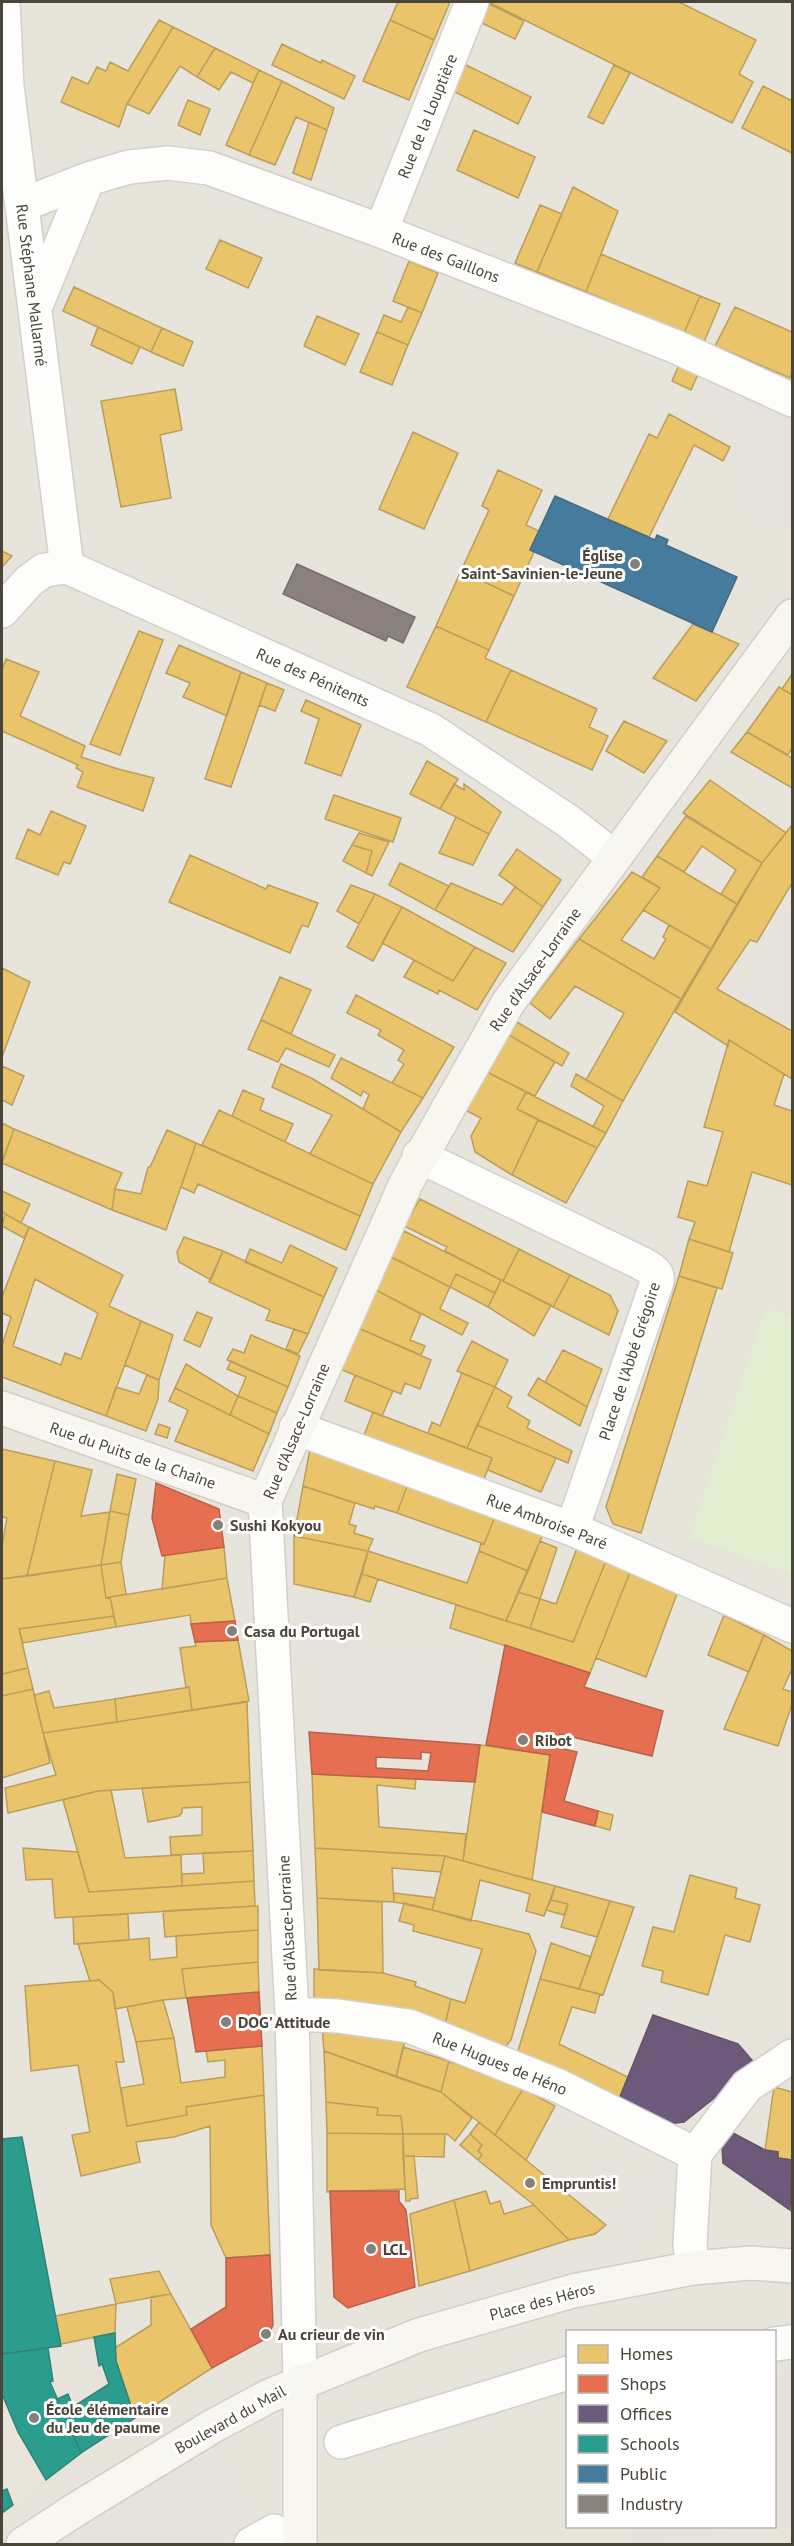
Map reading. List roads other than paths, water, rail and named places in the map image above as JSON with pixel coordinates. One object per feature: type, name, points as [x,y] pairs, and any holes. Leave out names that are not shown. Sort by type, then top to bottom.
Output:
[{"type":"street","name":"Rue Stéphane Mallarmé","points":[[3,2],[7,86],[67,567]]},
{"type":"street","name":"Rue de la Louptière","points":[[381,231],[472,2]]},
{"type":"street","name":"Rue des Gaillons","points":[[22,205],[88,179],[129,167],[168,163],[209,168],[381,231],[674,346],[792,400]]},
{"type":"street","points":[[35,309],[88,179]]},
{"type":"street","points":[[2,611],[29,581],[44,570],[67,567]]},
{"type":"street","name":"Rue des Pénitents","points":[[67,567],[431,730],[568,822],[614,857]]},
{"type":"street","name":"Rue d'Alsace-Lorraine","points":[[300,2382],[292,2014],[265,1501],[419,1156],[508,1003],[792,616]]},
{"type":"street","name":"Place de l'Abbé Grégoire","points":[[419,1156],[656,1271],[656,1285],[572,1529]]},
{"type":"street","name":"Rue du Puits de la Chaîne","points":[[2,1408],[265,1501]]},
{"type":"street","name":"Rue Ambroise Paré","points":[[296,1428],[572,1529],[792,1626]]},
{"type":"street","name":"Rue Hugues de Héno","points":[[292,2014],[338,2016],[409,2026],[559,2086],[695,2154]]},
{"type":"street","points":[[693,2268],[690,2245],[695,2154],[747,2086],[792,2056]]},
{"type":"street","name":"Place des Héros","points":[[300,2382],[419,2334],[573,2291],[693,2268],[751,2263],[792,2266]]},
{"type":"street","points":[[776,2344],[792,2342]]},
{"type":"street","points":[[341,2442],[566,2373]]},
{"type":"street","name":"Boulevard du Mail","points":[[275,2540],[300,2382]]},
{"type":"street","name":"Boulevard du Mail","points":[[23,2544],[213,2426],[268,2396],[300,2382]]},
{"type":"place","name":"Église Saint-Savinien-le-Jeune","points":[[635,564]]},
{"type":"place","name":"Sushi Kokyou","points":[[218,1525]]},
{"type":"place","name":"Casa du Portugal","points":[[232,1631]]},
{"type":"place","name":"Ribot","points":[[523,1740]]},
{"type":"place","name":"DOG' Attitude","points":[[226,2022]]},
{"type":"place","name":"Empruntis!","points":[[530,2183]]},
{"type":"place","name":"LCL","points":[[371,2249]]},
{"type":"place","name":"Au crieur de vin","points":[[266,2334]]},
{"type":"place","name":"École élémentaire du Jeu de paume","points":[[34,2418]]}]
